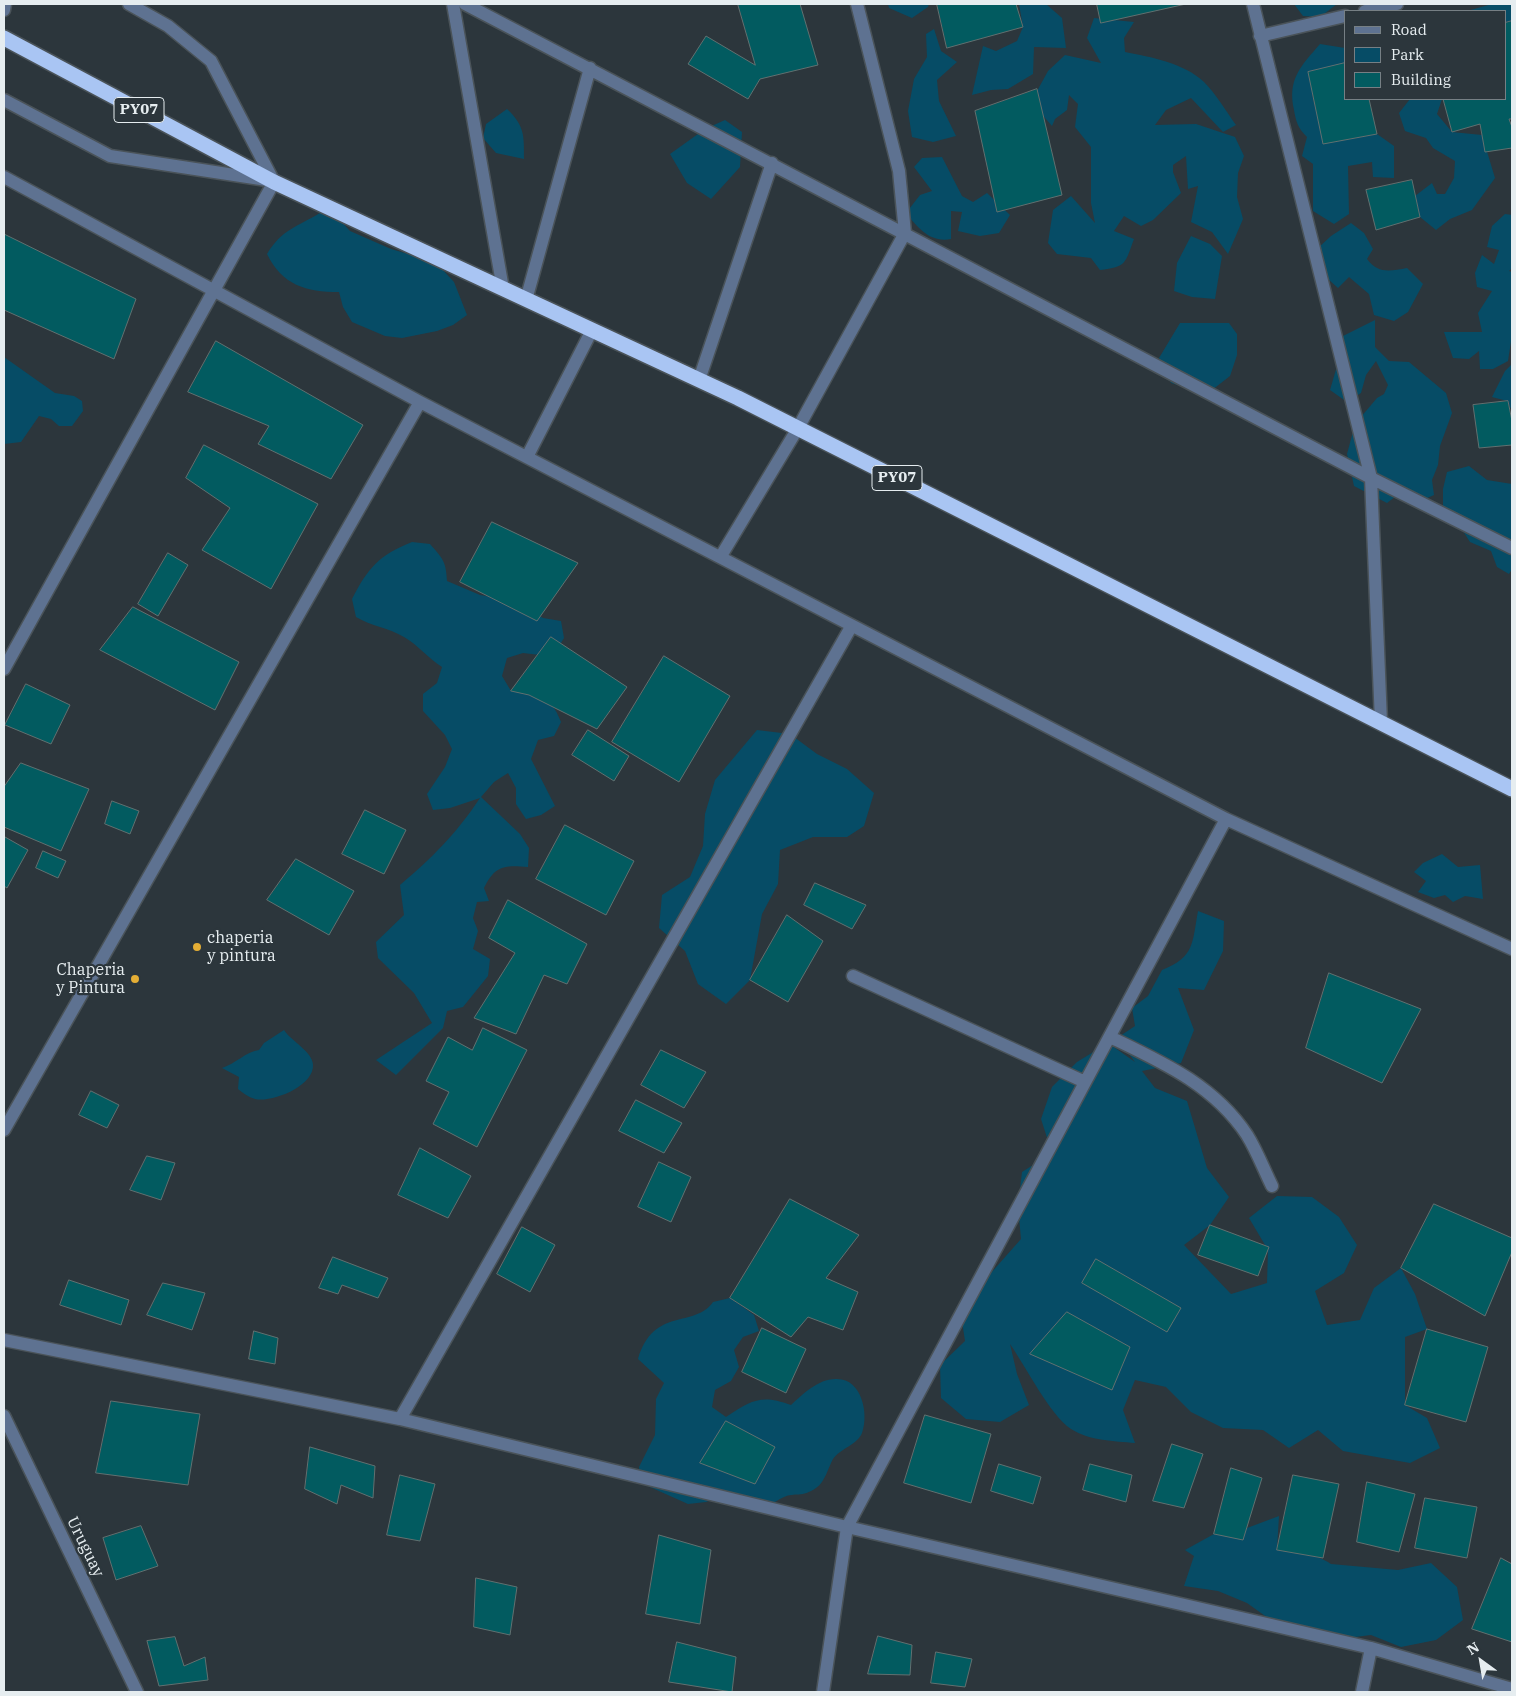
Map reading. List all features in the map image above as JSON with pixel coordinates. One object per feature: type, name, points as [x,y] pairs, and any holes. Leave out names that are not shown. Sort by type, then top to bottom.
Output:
[{"type":"highway","name":"PY07","points":[[4,38],[274,182],[798,428],[1512,788]]},
{"type":"street","points":[[4,10],[5,4]]},
{"type":"street","points":[[129,4],[168,26],[211,62],[274,182]]},
{"type":"street","points":[[453,4],[503,289]]},
{"type":"street","points":[[464,4],[772,163],[1371,478],[1512,548]]},
{"type":"street","points":[[722,556],[798,428],[905,233],[900,172],[857,4]]},
{"type":"street","points":[[1253,4],[1371,478],[1381,722]]},
{"type":"street","points":[[1369,10],[1397,4]]},
{"type":"street","points":[[1260,36],[1344,16]]},
{"type":"street","points":[[526,300],[590,68]]},
{"type":"street","points":[[4,100],[110,156],[274,182]]},
{"type":"street","points":[[699,380],[772,163]]},
{"type":"street","points":[[4,177],[420,402],[722,556],[851,627],[1226,819],[1512,949]]},
{"type":"street","points":[[4,669],[216,290],[274,182]]},
{"type":"street","points":[[527,457],[592,330]]},
{"type":"street","points":[[4,1130],[420,402]]},
{"type":"street","points":[[400,1419],[851,627]]},
{"type":"street","points":[[823,1692],[847,1527],[1226,819]]},
{"type":"street","points":[[853,976],[1085,1082]]},
{"type":"street","points":[[1110,1037],[1152,1058],[1206,1089],[1227,1108],[1248,1136],[1272,1186]]},
{"type":"street","points":[[4,1340],[400,1419],[847,1527],[1371,1648],[1512,1689]]},
{"type":"street","name":"Uruguay","points":[[4,1416],[137,1692]]},
{"type":"street","points":[[1362,1692],[1371,1648]]},
{"type":"green space","points":[[888,4],[929,4],[928,7],[912,18],[889,8]]},
{"type":"green space","points":[[1019,4],[1046,4],[1062,18],[1066,48],[1034,47],[1033,74],[1008,89],[991,90],[972,95],[983,46],[996,51],[1017,41],[1023,27]]},
{"type":"green space","points":[[1294,4],[1337,4],[1320,17],[1303,16]]},
{"type":"green space","points":[[1492,4],[1512,4],[1512,25],[1506,38],[1506,10],[1471,10]]},
{"type":"green space","points":[[1094,18],[1134,22],[1124,38],[1125,52],[1177,65],[1196,75],[1213,92],[1236,125],[1223,132],[1191,98],[1166,110],[1155,125],[1196,124],[1235,137],[1244,156],[1238,173],[1237,197],[1243,219],[1228,254],[1212,232],[1191,222],[1198,186],[1188,189],[1186,156],[1173,165],[1173,172],[1181,193],[1153,220],[1141,226],[1124,216],[1114,231],[1134,239],[1126,259],[1120,265],[1100,270],[1091,258],[1057,254],[1048,243],[1053,210],[1071,196],[1095,223],[1091,203],[1091,147],[1075,127],[1078,104],[1069,95],[1067,110],[1055,119],[1052,126],[1031,102],[1048,71],[1065,55],[1101,63],[1087,38]]},
{"type":"green space","points":[[934,29],[941,51],[957,62],[937,80],[939,101],[956,136],[933,142],[912,137],[908,111],[914,79],[927,57],[926,34]]},
{"type":"green space","points":[[1320,44],[1344,48],[1344,76],[1312,94],[1317,114],[1346,140],[1377,134],[1394,146],[1394,178],[1373,177],[1372,162],[1348,166],[1349,214],[1334,224],[1313,211],[1313,164],[1302,156],[1307,137],[1301,131],[1297,121],[1292,99],[1294,81],[1307,59]]},
{"type":"green space","points":[[1409,100],[1442,100],[1437,114],[1452,132],[1482,135],[1495,178],[1472,210],[1450,219],[1436,230],[1420,217],[1415,196],[1432,183],[1437,194],[1445,194],[1454,178],[1455,161],[1433,148],[1426,138],[1405,131],[1399,113]]},
{"type":"green space","points":[[507,109],[520,126],[524,144],[524,159],[496,153],[483,138],[486,124]]},
{"type":"green space","points":[[725,120],[742,132],[740,167],[711,199],[687,183],[670,154],[705,129]]},
{"type":"green space","points":[[942,157],[962,196],[973,202],[987,193],[1010,215],[999,233],[980,236],[958,231],[962,212],[951,211],[951,239],[937,239],[920,229],[906,213],[920,195],[932,191],[914,167],[922,158]]},
{"type":"green space","points":[[320,213],[337,217],[350,231],[391,249],[425,259],[441,268],[454,282],[467,315],[453,325],[437,331],[402,338],[385,336],[352,322],[343,307],[339,292],[306,288],[288,280],[273,265],[267,254],[284,234]]},
{"type":"green space","points":[[1505,214],[1512,215],[1512,268],[1509,271],[1512,272],[1512,335],[1508,361],[1493,369],[1480,369],[1479,351],[1469,359],[1453,358],[1444,332],[1482,332],[1478,313],[1492,291],[1477,287],[1475,273],[1482,255],[1494,264],[1499,250],[1487,247],[1492,226]]},
{"type":"green space","points":[[1351,223],[1364,233],[1373,249],[1367,259],[1371,264],[1385,270],[1407,268],[1423,284],[1408,312],[1394,321],[1374,315],[1369,294],[1349,277],[1338,288],[1317,269],[1318,248],[1331,236]]},
{"type":"green space","points":[[1191,236],[1210,244],[1222,256],[1215,299],[1192,297],[1174,291],[1177,263]]},
{"type":"green space","points":[[1375,320],[1375,347],[1389,361],[1409,362],[1446,393],[1452,413],[1440,446],[1438,465],[1432,480],[1434,495],[1414,504],[1400,493],[1387,503],[1354,486],[1347,454],[1355,424],[1377,398],[1384,394],[1388,385],[1376,361],[1366,375],[1361,393],[1347,402],[1330,390],[1337,366],[1344,360],[1340,346],[1343,336]]},
{"type":"green space","points":[[1180,323],[1229,323],[1237,334],[1237,355],[1230,376],[1203,397],[1188,388],[1171,383],[1159,358]]},
{"type":"green space","points":[[4,357],[55,393],[74,396],[82,401],[83,411],[72,426],[59,426],[51,419],[39,416],[21,442],[4,444]]},
{"type":"green space","points":[[1512,364],[1512,411],[1507,401],[1492,397],[1505,371]]},
{"type":"green space","points":[[1469,466],[1487,480],[1512,484],[1512,569],[1509,574],[1497,567],[1491,551],[1470,542],[1461,528],[1443,520],[1443,489],[1447,472]]},
{"type":"green space","points":[[412,542],[430,544],[443,561],[447,581],[480,595],[497,598],[529,610],[543,618],[561,621],[564,638],[555,653],[540,655],[523,653],[507,658],[502,676],[511,691],[536,696],[548,701],[561,722],[554,736],[538,740],[531,759],[555,806],[541,815],[526,819],[516,804],[516,788],[508,773],[494,782],[481,797],[520,834],[529,848],[528,867],[513,866],[502,868],[488,880],[484,888],[489,901],[477,902],[473,918],[478,931],[473,949],[490,959],[488,976],[463,1007],[447,1011],[443,1028],[396,1075],[376,1060],[432,1023],[414,993],[378,958],[376,942],[404,915],[400,885],[443,844],[462,823],[480,798],[450,808],[433,810],[427,794],[445,767],[452,749],[445,735],[423,711],[423,694],[437,683],[442,667],[404,637],[356,617],[352,599],[363,579],[383,558]]},
{"type":"green space","points":[[757,730],[790,734],[817,754],[847,769],[874,793],[864,826],[847,837],[813,837],[780,850],[778,884],[762,914],[750,980],[726,1004],[698,984],[685,951],[659,928],[662,895],[690,877],[703,846],[705,814],[715,780]]},
{"type":"green space","points":[[1442,854],[1458,867],[1480,865],[1483,899],[1465,896],[1453,902],[1445,895],[1434,898],[1418,892],[1426,881],[1414,872],[1423,863]]},
{"type":"green space","points":[[1198,911],[1224,921],[1223,951],[1204,990],[1178,988],[1194,1030],[1181,1063],[1142,1071],[1155,1088],[1187,1101],[1207,1168],[1229,1197],[1210,1225],[1184,1245],[1231,1294],[1267,1283],[1268,1250],[1249,1218],[1277,1196],[1312,1197],[1339,1217],[1357,1245],[1344,1273],[1315,1291],[1327,1325],[1360,1320],[1374,1288],[1401,1268],[1415,1294],[1427,1329],[1405,1337],[1405,1405],[1427,1418],[1440,1448],[1410,1463],[1343,1451],[1318,1430],[1289,1448],[1263,1430],[1223,1428],[1191,1412],[1166,1387],[1135,1380],[1123,1410],[1135,1443],[1102,1440],[1086,1436],[1071,1429],[1055,1413],[1010,1344],[1017,1374],[1029,1405],[1000,1422],[966,1419],[941,1398],[940,1365],[965,1341],[960,1308],[1021,1239],[1018,1206],[1022,1172],[1052,1153],[1041,1119],[1052,1087],[1077,1062],[1108,1043],[1135,1062],[1117,1038],[1135,1026],[1132,1008],[1148,996],[1162,970],[1181,960],[1190,948]]},
{"type":"green space","points":[[284,1030],[306,1051],[312,1060],[311,1073],[300,1086],[281,1096],[262,1100],[248,1096],[238,1089],[239,1077],[222,1068],[259,1050],[264,1043]]},
{"type":"green space","points":[[730,1298],[754,1315],[759,1331],[743,1337],[734,1350],[739,1367],[731,1381],[715,1390],[712,1407],[726,1417],[757,1400],[772,1400],[791,1405],[818,1384],[830,1379],[837,1379],[846,1381],[858,1391],[864,1408],[864,1425],[860,1437],[836,1455],[819,1485],[807,1493],[788,1496],[770,1505],[722,1495],[706,1502],[688,1504],[641,1483],[639,1467],[655,1435],[656,1399],[664,1383],[638,1359],[645,1342],[664,1325],[696,1315],[713,1302]]},
{"type":"green space","points":[[1279,1516],[1277,1549],[1312,1556],[1331,1564],[1398,1570],[1431,1563],[1457,1587],[1463,1620],[1436,1640],[1401,1647],[1371,1635],[1339,1639],[1275,1623],[1247,1603],[1218,1591],[1184,1586],[1194,1556],[1185,1550],[1214,1534],[1247,1528]]},
{"type":"building","points":[[738,4],[800,4],[818,65],[760,79],[748,99],[688,64],[706,36],[755,65]]},
{"type":"building","points":[[937,4],[1016,4],[1023,27],[947,48]]},
{"type":"building","points":[[1097,4],[1186,4],[1101,23]]},
{"type":"building","points":[[1512,21],[1512,119],[1509,119],[1512,127],[1512,148],[1485,152],[1480,124],[1452,132],[1443,100],[1506,100],[1506,23]]},
{"type":"building","points":[[1344,63],[1344,100],[1369,100],[1377,134],[1323,144],[1308,72]]},
{"type":"building","points":[[1037,89],[1062,195],[997,212],[975,111]]},
{"type":"building","points":[[1412,180],[1420,217],[1376,230],[1366,190]]},
{"type":"building","points":[[4,234],[136,299],[114,359],[4,310]]},
{"type":"building","points":[[216,341],[363,425],[331,479],[258,444],[269,426],[188,392]]},
{"type":"building","points":[[1508,401],[1512,421],[1512,445],[1479,448],[1473,405]]},
{"type":"building","points":[[204,445],[318,504],[271,589],[202,550],[230,508],[186,478]]},
{"type":"building","points":[[492,522],[578,563],[537,621],[460,582]]},
{"type":"building","points":[[168,553],[188,565],[158,616],[138,604]]},
{"type":"building","points":[[133,607],[239,662],[215,710],[100,650]]},
{"type":"building","points":[[551,637],[627,687],[597,729],[529,695],[511,691]]},
{"type":"building","points":[[664,656],[730,696],[679,782],[612,742]]},
{"type":"building","points":[[26,684],[70,705],[51,744],[5,725]]},
{"type":"building","points":[[588,730],[629,756],[614,781],[572,755]]},
{"type":"building","points":[[21,763],[89,789],[61,851],[4,827],[4,787]]},
{"type":"building","points":[[112,801],[139,811],[130,834],[105,824]]},
{"type":"building","points":[[365,810],[406,830],[384,874],[342,854]]},
{"type":"building","points":[[565,825],[634,861],[606,915],[536,879]]},
{"type":"building","points":[[5,837],[28,850],[7,888],[4,886]]},
{"type":"building","points":[[43,851],[66,861],[58,878],[36,868]]},
{"type":"building","points":[[296,859],[354,891],[329,935],[267,900]]},
{"type":"building","points":[[815,883],[866,905],[852,929],[804,905]]},
{"type":"building","points":[[508,900],[587,944],[567,984],[544,975],[516,1034],[474,1018],[515,953],[489,938]]},
{"type":"building","points":[[787,915],[823,941],[788,1002],[750,980]]},
{"type":"building","points":[[1329,973],[1421,1009],[1382,1083],[1306,1048]]},
{"type":"building","points":[[483,1028],[527,1050],[477,1147],[433,1124],[449,1092],[426,1081],[448,1037],[472,1050]]},
{"type":"building","points":[[661,1050],[706,1072],[684,1108],[641,1085]]},
{"type":"building","points":[[91,1091],[119,1105],[107,1128],[79,1115]]},
{"type":"building","points":[[636,1100],[682,1123],[664,1153],[619,1131]]},
{"type":"building","points":[[420,1148],[471,1176],[448,1218],[398,1195]]},
{"type":"building","points":[[147,1156],[175,1163],[161,1200],[130,1190]]},
{"type":"building","points":[[659,1162],[691,1177],[671,1222],[638,1207]]},
{"type":"building","points":[[790,1199],[859,1235],[826,1278],[858,1292],[843,1330],[808,1317],[791,1337],[730,1298]]},
{"type":"building","points":[[1434,1204],[1512,1238],[1512,1252],[1485,1316],[1401,1268]]},
{"type":"building","points":[[1210,1225],[1269,1247],[1258,1276],[1198,1255]]},
{"type":"building","points":[[522,1227],[555,1245],[530,1292],[497,1274]]},
{"type":"building","points":[[333,1257],[388,1278],[378,1298],[342,1285],[338,1294],[319,1288]]},
{"type":"building","points":[[1096,1259],[1181,1308],[1167,1332],[1082,1283]]},
{"type":"building","points":[[69,1280],[129,1300],[121,1325],[60,1305]]},
{"type":"building","points":[[163,1283],[205,1293],[192,1330],[147,1315]]},
{"type":"building","points":[[1067,1312],[1130,1347],[1112,1390],[1030,1354]]},
{"type":"building","points":[[762,1328],[806,1349],[786,1393],[742,1372]]},
{"type":"building","points":[[1427,1329],[1488,1347],[1466,1422],[1405,1405]]},
{"type":"building","points":[[254,1331],[278,1338],[275,1364],[249,1359]]},
{"type":"building","points":[[111,1401],[200,1414],[188,1485],[96,1473]]},
{"type":"building","points":[[925,1415],[991,1434],[971,1503],[904,1483]]},
{"type":"building","points":[[726,1421],[775,1447],[755,1484],[700,1463]]},
{"type":"building","points":[[1172,1444],[1203,1454],[1184,1508],[1153,1501]]},
{"type":"building","points":[[310,1447],[375,1466],[373,1498],[341,1485],[337,1504],[305,1489]]},
{"type":"building","points":[[999,1464],[1041,1477],[1033,1504],[991,1491]]},
{"type":"building","points":[[1090,1464],[1132,1475],[1126,1502],[1083,1490]]},
{"type":"building","points":[[1231,1468],[1262,1478],[1243,1540],[1214,1534]]},
{"type":"building","points":[[400,1475],[435,1484],[420,1541],[387,1535]]},
{"type":"building","points":[[1293,1475],[1339,1484],[1323,1558],[1277,1550]]},
{"type":"building","points":[[1367,1482],[1415,1494],[1399,1552],[1357,1542]]},
{"type":"building","points":[[1425,1498],[1477,1507],[1467,1558],[1415,1548]]},
{"type":"building","points":[[141,1526],[158,1566],[116,1580],[103,1538]]},
{"type":"building","points":[[659,1535],[711,1550],[700,1624],[646,1614]]},
{"type":"building","points":[[1501,1558],[1512,1564],[1512,1642],[1472,1629]]},
{"type":"building","points":[[476,1578],[517,1587],[510,1635],[474,1627]]},
{"type":"building","points":[[878,1636],[912,1645],[910,1675],[868,1674]]},
{"type":"building","points":[[175,1637],[184,1666],[205,1657],[208,1680],[159,1686],[147,1641]]},
{"type":"building","points":[[677,1642],[736,1657],[732,1692],[669,1682]]},
{"type":"building","points":[[936,1652],[972,1659],[965,1687],[931,1683]]},
{"type":"place","name":"chaperia y pintura","points":[[197,947]]},
{"type":"place","name":"Chaperia y Pintura","points":[[135,979]]}]
